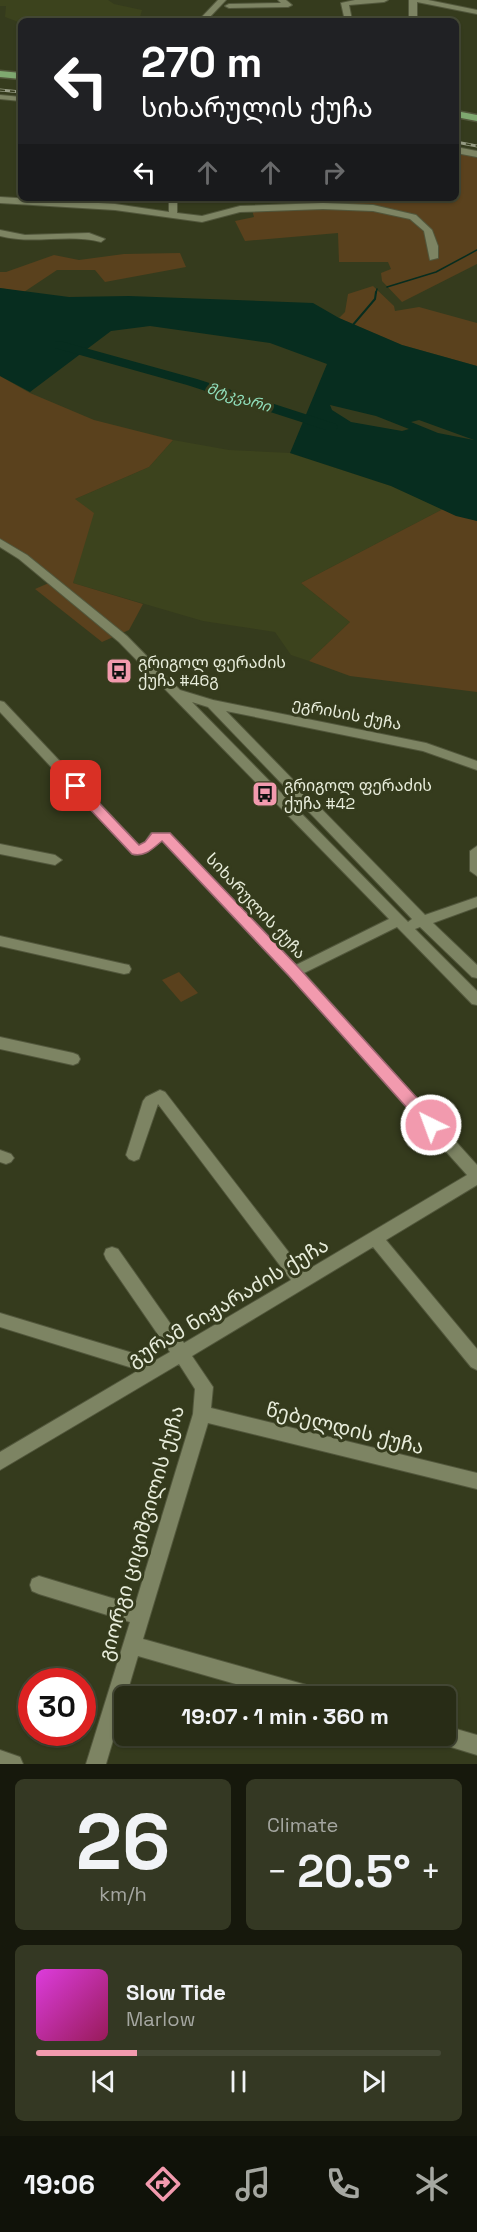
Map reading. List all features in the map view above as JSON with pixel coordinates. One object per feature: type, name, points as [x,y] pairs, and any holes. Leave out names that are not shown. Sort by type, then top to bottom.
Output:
[{"type":"main road","points":[[0,74],[18,76]]},
{"type":"main road","points":[[459,115],[477,118]]},
{"type":"street","points":[[207,18],[227,5],[288,5],[282,0]]},
{"type":"street","points":[[348,18],[345,3],[384,0]]},
{"type":"street","points":[[413,18],[415,0],[477,12]]},
{"type":"street","points":[[0,97],[18,99]]},
{"type":"street","points":[[459,151],[477,154]]},
{"type":"street","points":[[0,200],[18,200]]},
{"type":"street","points":[[38,201],[115,203],[202,219],[240,208],[278,202],[352,206],[413,217],[428,230],[433,246],[433,258]]},
{"type":"street","points":[[173,201],[173,214]]},
{"type":"street","points":[[236,201],[240,208]]},
{"type":"street","points":[[0,233],[27,239],[89,234],[101,239]]},
{"type":"street","points":[[0,542],[23,557],[113,630],[477,1000]]},
{"type":"street","name":"ეგრისის ქუჩა","points":[[174,693],[212,705],[426,747],[477,766]]},
{"type":"street","name":"სიხარულის ქუჩა","points":[[0,705],[137,851],[150,845],[156,836],[165,836],[294,972],[477,1176]]},
{"type":"street","points":[[212,705],[421,920],[477,973]]},
{"type":"street","points":[[0,849],[55,860]]},
{"type":"street","points":[[477,851],[477,871]]},
{"type":"street","points":[[294,972],[402,924],[477,902]]},
{"type":"street","points":[[0,941],[124,969]]},
{"type":"street","points":[[0,1043],[73,1059]]},
{"type":"street","points":[[134,1155],[151,1101],[160,1096],[302,1282]]},
{"type":"street","name":"გურამ ნიჟარაძის ქუჩა","points":[[0,1462],[477,1176]]},
{"type":"street","points":[[375,1238],[477,1362]]},
{"type":"street","name":"გიორგი ციციშვილის ქუჩა","points":[[96,1764],[202,1414],[204,1387],[112,1254]]},
{"type":"street","points":[[0,1320],[158,1368]]},
{"type":"street","name":"წებელდის ქუჩა","points":[[202,1414],[477,1482]]},
{"type":"street","points":[[39,1585],[141,1616]]},
{"type":"street","points":[[132,1645],[275,1686]]},
{"type":"street","points":[[456,1739],[477,1745]]},
{"type":"street","points":[[0,1760],[13,1764]]},
{"type":"shaded area","points":[[0,0],[108,0],[114,4],[142,10],[140,18],[18,18],[18,22],[5,17],[6,6],[0,6]]},
{"type":"shaded area","points":[[459,152],[477,156],[477,264],[402,302],[382,281],[381,273],[391,269],[388,262],[339,262],[338,233],[245,241],[235,221],[254,217],[252,210],[312,207],[326,201],[459,201]]},
{"type":"shaded area","points":[[180,253],[186,267],[105,282],[95,270],[57,270],[24,292],[0,288],[0,272],[6,272],[54,255],[79,260],[124,254]]},
{"type":"shaded area","points":[[373,286],[394,306],[395,311],[419,307],[477,323],[477,366],[402,345],[339,318],[345,312],[348,294]]},
{"type":"shaded area","points":[[0,288],[69,297],[129,296],[313,303],[339,318],[402,345],[477,366],[477,521],[456,516],[391,486],[290,453],[327,364],[270,343],[150,326],[111,331],[30,392],[0,376]],"holes":[[[330,405],[376,416],[409,429],[402,431],[351,422],[332,410]],[[419,420],[474,440],[438,433],[411,422]]]},
{"type":"shaded area","points":[[0,376],[30,393],[94,420],[173,440],[149,467],[75,499],[94,513],[73,583],[143,604],[129,630],[102,642],[35,589],[58,579],[0,539]]},
{"type":"shaded area","points":[[173,440],[229,450],[290,453],[391,486],[443,509],[301,583],[350,622],[309,661],[291,655],[275,632],[203,621],[73,583],[79,556],[75,499],[149,467]]},
{"type":"shaded area","points":[[443,509],[477,521],[477,692],[350,676],[309,661],[350,622],[301,583]]},
{"type":"shaded area","points":[[179,972],[198,993],[181,1002],[162,980]]},
{"type":"waterway","points":[[387,287],[436,272],[477,250]]},
{"type":"waterway","points":[[376,293],[377,289]]},
{"type":"waterway","points":[[352,326],[375,299],[376,292]]},
{"type":"waterway","name":"მტკვარი","points":[[60,345],[192,382],[331,427]]},
{"type":"railway","points":[[0,90],[18,92]]},
{"type":"railway","points":[[459,143],[477,146]]},
{"type":"place","name":"გრიგოლ ფერაძის ქუჩა #46გ","points":[[119,671]]},
{"type":"place","name":"გრიგოლ ფერაძის ქუჩა #42","points":[[265,794]]},
{"type":"route","points":[[76,786],[137,851],[150,845],[156,836],[165,836],[294,972],[431,1125]]}]
